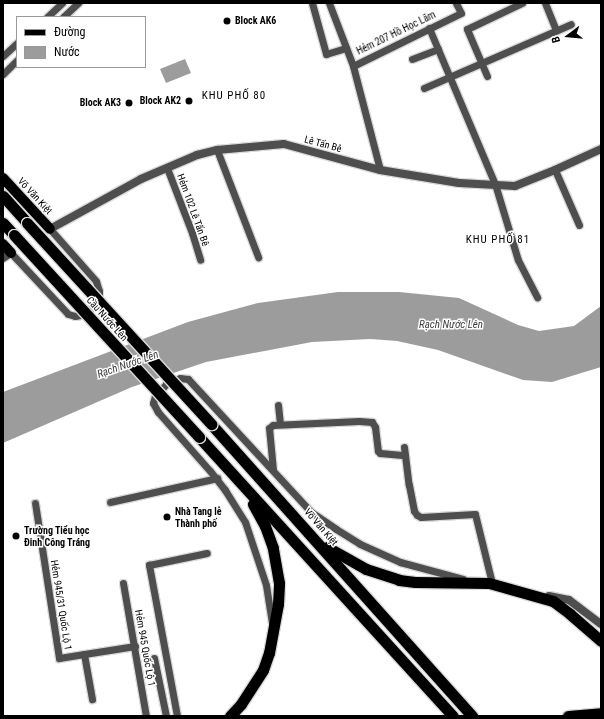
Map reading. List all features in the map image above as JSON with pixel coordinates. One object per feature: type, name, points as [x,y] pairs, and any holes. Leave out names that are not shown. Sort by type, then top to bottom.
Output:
[{"type":"highway","points":[[3,192],[13,207]]},
{"type":"highway","points":[[3,196],[13,207]]},
{"type":"highway","name":"Cầu Nước Lên","points":[[13,207],[211,424]]},
{"type":"highway","name":"Cầu Nước Lên","points":[[3,223],[240,483]]},
{"type":"highway","name":"Võ Văn Kiệt","points":[[211,424],[472,716]]},
{"type":"highway","points":[[230,716],[241,704],[262,670],[269,653],[273,628],[273,596],[277,566],[273,548],[265,526],[240,483]]},
{"type":"highway","points":[[240,483],[452,716]]},
{"type":"highway","points":[[317,541],[366,569],[382,576],[407,581],[492,583],[520,590],[553,601],[601,641]]},
{"type":"highway","points":[[392,650],[449,716]]},
{"type":"highway","points":[[568,716],[601,713]]},
{"type":"main road","name":"Võ Văn Kiệt","points":[[3,178],[50,229]]},
{"type":"main road","points":[[3,244],[7,255]]},
{"type":"street","points":[[48,16],[62,3]]},
{"type":"street","points":[[64,16],[78,3]]},
{"type":"street","points":[[312,3],[326,54],[346,48]]},
{"type":"street","points":[[329,3],[353,66],[380,170]]},
{"type":"street","name":"Hẻm 207 Hồ Học Lãm","points":[[353,66],[460,13],[456,3]]},
{"type":"street","points":[[487,76],[467,29],[522,3]]},
{"type":"street","points":[[545,3],[556,30]]},
{"type":"street","points":[[424,88],[571,24]]},
{"type":"street","points":[[429,28],[495,184],[518,260],[537,297]]},
{"type":"street","points":[[3,56],[16,44]]},
{"type":"street","points":[[412,59],[438,49]]},
{"type":"street","points":[[3,74],[16,61]]},
{"type":"street","name":"Lê Tấn Bê","points":[[50,229],[135,183],[197,155],[217,150],[284,144],[380,170],[459,183],[515,186],[555,170],[601,148]]},
{"type":"street","points":[[217,150],[258,256]]},
{"type":"street","name":"Hẻm 102 Lê Tấn Bê","points":[[167,168],[192,233],[200,260]]},
{"type":"street","points":[[555,170],[579,225]]},
{"type":"street","points":[[7,255],[68,314],[75,316],[86,314],[98,300],[99,291],[94,277],[50,229]]},
{"type":"street","points":[[273,596],[266,585],[245,522],[217,478],[158,412],[153,403],[155,396],[166,384],[180,378],[188,379],[311,512],[336,529],[381,554],[415,567],[475,582]]},
{"type":"street","points":[[278,405],[280,424]]},
{"type":"street","points":[[272,470],[269,428],[280,424],[359,421],[372,422],[375,427],[378,451],[380,453],[405,456]]},
{"type":"street","points":[[404,447],[409,485],[417,515],[421,517],[475,514],[477,517],[492,583]]},
{"type":"street","points":[[110,502],[217,478]]},
{"type":"street","name":"Hẻm 945/31 Quốc Lộ 1","points":[[35,503],[59,658],[135,646]]},
{"type":"street","points":[[177,716],[149,565],[207,553]]},
{"type":"street","points":[[407,581],[415,567]]},
{"type":"street","name":"Hẻm 945 Quốc Lộ 1","points":[[123,583],[146,716]]},
{"type":"street","points":[[520,590],[569,600],[601,624]]},
{"type":"street","points":[[84,654],[92,699]]},
{"type":"street","points":[[154,658],[166,716]]},
{"type":"water","points":[[185,59],[191,73],[166,83],[160,69]]},
{"type":"water","name":"Rạch Nước Lên","points":[[338,292],[399,292],[459,298],[518,325],[539,331],[574,326],[601,306],[601,367],[552,382],[523,380],[438,350],[397,341],[370,339],[312,342],[206,362],[132,387],[3,443],[3,392],[188,322],[258,303]]},
{"type":"place","name":"Block AK6","points":[[227,21]]},
{"type":"place","name":"Block AK2","points":[[189,101]]},
{"type":"place","name":"Block AK3","points":[[129,103]]},
{"type":"place","name":"Nhà Tang lễ Thành phố","points":[[167,517]]},
{"type":"place","name":"Trường Tiểu học Đinh Công Tráng","points":[[16,536]]},
{"type":"district","name":"KHU PHỐ 80","points":[[234,96]]},
{"type":"district","name":"KHU PHỐ 81","points":[[498,240]]}]
